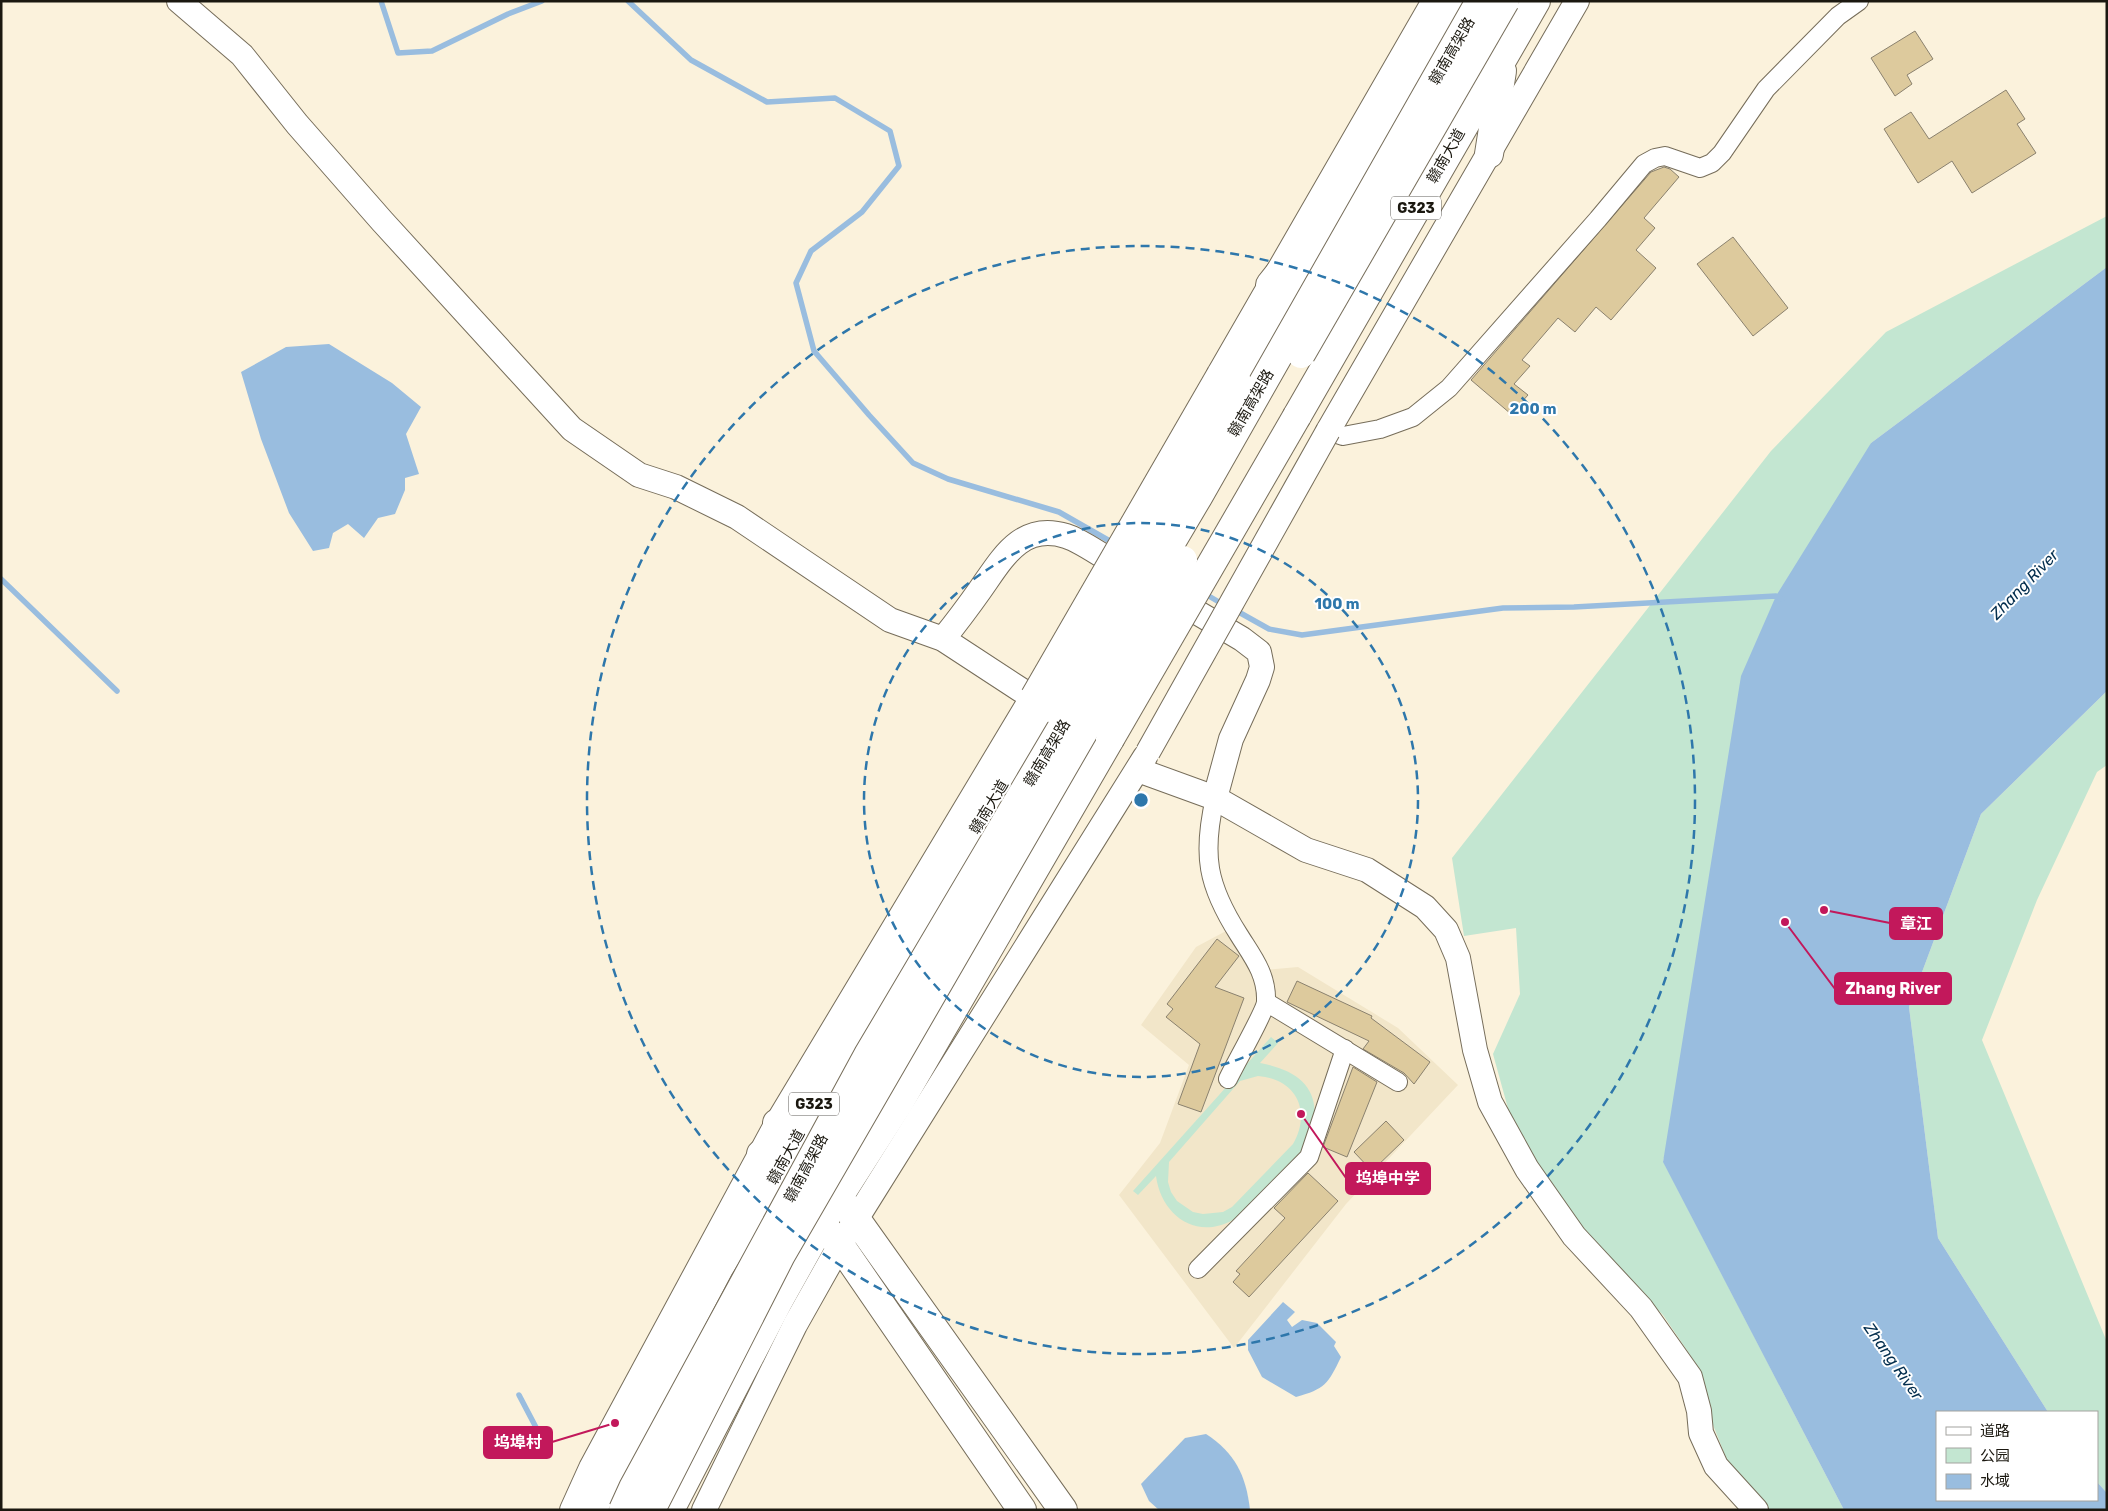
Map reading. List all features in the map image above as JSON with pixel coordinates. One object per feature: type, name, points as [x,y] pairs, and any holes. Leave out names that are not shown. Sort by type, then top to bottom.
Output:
[{"type":"main road","points":[[1228,379],[1364,166],[1458,1]]},
{"type":"main road","name":"赣南高架路","points":[[623,1510],[868,1055],[1198,497],[1480,1]]},
{"type":"main road","name":"赣南高架路","points":[[652,1510],[781,1256],[1505,1]]},
{"type":"main road","name":"赣南大道","points":[[899,1103],[1536,1]]},
{"type":"main road","points":[[1489,154],[1505,54]]},
{"type":"main road","points":[[1270,285],[1364,166]]},
{"type":"main road","name":"赣南大道","points":[[593,1510],[719,1268],[777,1175],[835,1062],[1228,379]]},
{"type":"main road","points":[[670,1510],[778,1302],[822,1223],[899,1103],[835,1062]]},
{"type":"main road","points":[[777,1123],[856,1219],[1063,1510]]},
{"type":"main road","points":[[761,1154],[777,1175],[840,1245],[1022,1510]]},
{"type":"main road","points":[[719,1268],[778,1302]]},
{"type":"street","points":[[179,1],[242,55],[298,124],[382,221],[527,382],[572,429],[639,475],[676,487],[737,518],[890,620],[943,639],[1042,702],[777,1123],[591,1468],[572,1510]]},
{"type":"street","points":[[1228,379],[1270,285],[1434,1]]},
{"type":"street","points":[[704,1510],[795,1325],[840,1245],[1143,761],[1328,430],[1577,1]]},
{"type":"street","points":[[1328,430],[1343,436],[1388,426],[1413,417],[1449,388],[1644,164],[1655,158],[1665,156],[1700,168],[1712,163],[1722,154],[1766,89],[1795,61],[1818,34],[1859,1]]},
{"type":"street","points":[[943,639],[960,619],[1013,546],[1030,536],[1048,532],[1068,537],[1226,629],[1260,652],[1262,667],[1258,680],[1230,739],[1208,828],[1207,858],[1215,890],[1228,918],[1262,972],[1266,1002],[1228,1079]]},
{"type":"street","points":[[1143,761],[1215,798],[1306,850],[1368,870],[1425,907],[1446,930],[1458,958],[1475,1050],[1490,1102],[1527,1169],[1574,1236],[1641,1308],[1690,1377],[1699,1411],[1701,1433],[1716,1466],[1756,1510]]},
{"type":"street","points":[[1266,1002],[1398,1082]]},
{"type":"street","points":[[1198,1269],[1309,1157],[1345,1049]]},
{"type":"shaded area","points":[[1226,931],[1255,971],[1298,967],[1398,1028],[1458,1085],[1346,1204],[1234,1348],[1119,1195],[1160,1143],[1189,1065],[1141,1025],[1196,947]]},
{"type":"green space","points":[[2107,216],[2107,267],[1871,443],[1663,1161],[1844,1510],[1768,1510],[1759,1496],[1729,1465],[1713,1425],[1701,1371],[1663,1315],[1586,1237],[1561,1205],[1512,1123],[1493,1054],[1520,994],[1516,928],[1464,936],[1452,858],[1771,451],[1886,332]]},
{"type":"green space","points":[[2107,691],[2107,765],[2097,772],[2037,900],[1982,1040],[2107,1342],[2107,1493],[2098,1483],[2098,1411],[2047,1411],[1938,1238],[1909,1007],[1981,814]]},
{"type":"green space","points":[[1271,1037],[1278,1043],[1260,1063],[1274,1066],[1296,1076],[1310,1093],[1314,1103],[1314,1116],[1307,1149],[1244,1212],[1233,1220],[1219,1226],[1193,1225],[1182,1220],[1165,1202],[1159,1190],[1156,1176],[1138,1195],[1133,1191]],"holes":[[[1258,1076],[1271,1078],[1291,1090],[1297,1099],[1301,1120],[1299,1132],[1293,1144],[1232,1207],[1223,1212],[1203,1214],[1193,1212],[1177,1201],[1171,1192],[1168,1182],[1169,1162],[1240,1081]]]},
{"type":"water","points":[[2107,267],[2107,691],[1981,814],[1909,1007],[1938,1238],[2047,1411],[1936,1411],[1936,1501],[2098,1501],[2098,1483],[2107,1493],[2107,1510],[1844,1510],[1663,1162],[1741,676],[1776,596],[1871,443]]},
{"type":"water","points":[[329,344],[392,383],[421,407],[406,434],[419,474],[405,478],[405,490],[395,514],[378,518],[364,538],[348,524],[333,533],[329,548],[313,551],[289,513],[261,439],[241,372],[286,347]]},
{"type":"water","points":[[1283,1302],[1295,1312],[1287,1320],[1292,1327],[1302,1320],[1317,1323],[1336,1342],[1334,1346],[1341,1357],[1333,1374],[1320,1388],[1296,1397],[1262,1377],[1248,1350],[1248,1340]]},
{"type":"water","points":[[1206,1434],[1232,1457],[1246,1486],[1250,1510],[1159,1510],[1149,1501],[1141,1484],[1185,1438]]},
{"type":"building","points":[[1915,31],[1933,59],[1907,75],[1912,84],[1895,96],[1871,58]]},
{"type":"building","points":[[2006,90],[2025,119],[2017,124],[2036,153],[1972,193],[1952,161],[1918,183],[1884,129],[1911,112],[1929,139]]},
{"type":"building","points":[[1664,167],[1670,169],[1679,177],[1644,218],[1655,228],[1636,250],[1656,268],[1611,320],[1596,307],[1575,332],[1558,318],[1522,360],[1530,366],[1514,384],[1528,395],[1511,414],[1471,380],[1651,172]]},
{"type":"building","points":[[1733,237],[1788,308],[1753,336],[1697,264]]},
{"type":"building","points":[[1217,939],[1239,956],[1215,987],[1244,998],[1201,1112],[1178,1104],[1200,1044],[1166,1017],[1173,1009],[1167,1004]]},
{"type":"building","points":[[1297,981],[1372,1016],[1371,1018],[1430,1062],[1414,1084],[1404,1073],[1363,1049],[1369,1041],[1287,1002]]},
{"type":"building","points":[[1353,1067],[1377,1082],[1347,1157],[1323,1147]]},
{"type":"building","points":[[1386,1121],[1404,1140],[1372,1171],[1354,1152]]},
{"type":"building","points":[[1308,1173],[1338,1201],[1249,1297],[1233,1282],[1240,1274],[1236,1271],[1285,1218],[1274,1208]]},
{"type":"waterway","points":[[381,1],[398,53],[432,51],[508,14],[542,1]]},
{"type":"waterway","points":[[628,1],[691,60],[767,102],[835,98],[890,131],[899,166],[862,212],[811,251],[796,283],[814,351],[913,463],[948,479],[1059,512],[1115,544]]},
{"type":"waterway","points":[[1,579],[117,691]]},
{"type":"waterway","points":[[1202,592],[1224,605]]},
{"type":"waterway","points":[[1235,610],[1269,629],[1302,635],[1503,608],[1574,607],[1776,596],[1782,599]]},
{"type":"waterway","points":[[519,1395],[540,1435]]},
{"type":"place","name":"章江","points":[[1824,910]]},
{"type":"place","name":"Zhang River","points":[[1785,922]]},
{"type":"place","name":"坞埠中学","points":[[1301,1114]]},
{"type":"place","name":"坞埠村","points":[[615,1423]]}]
